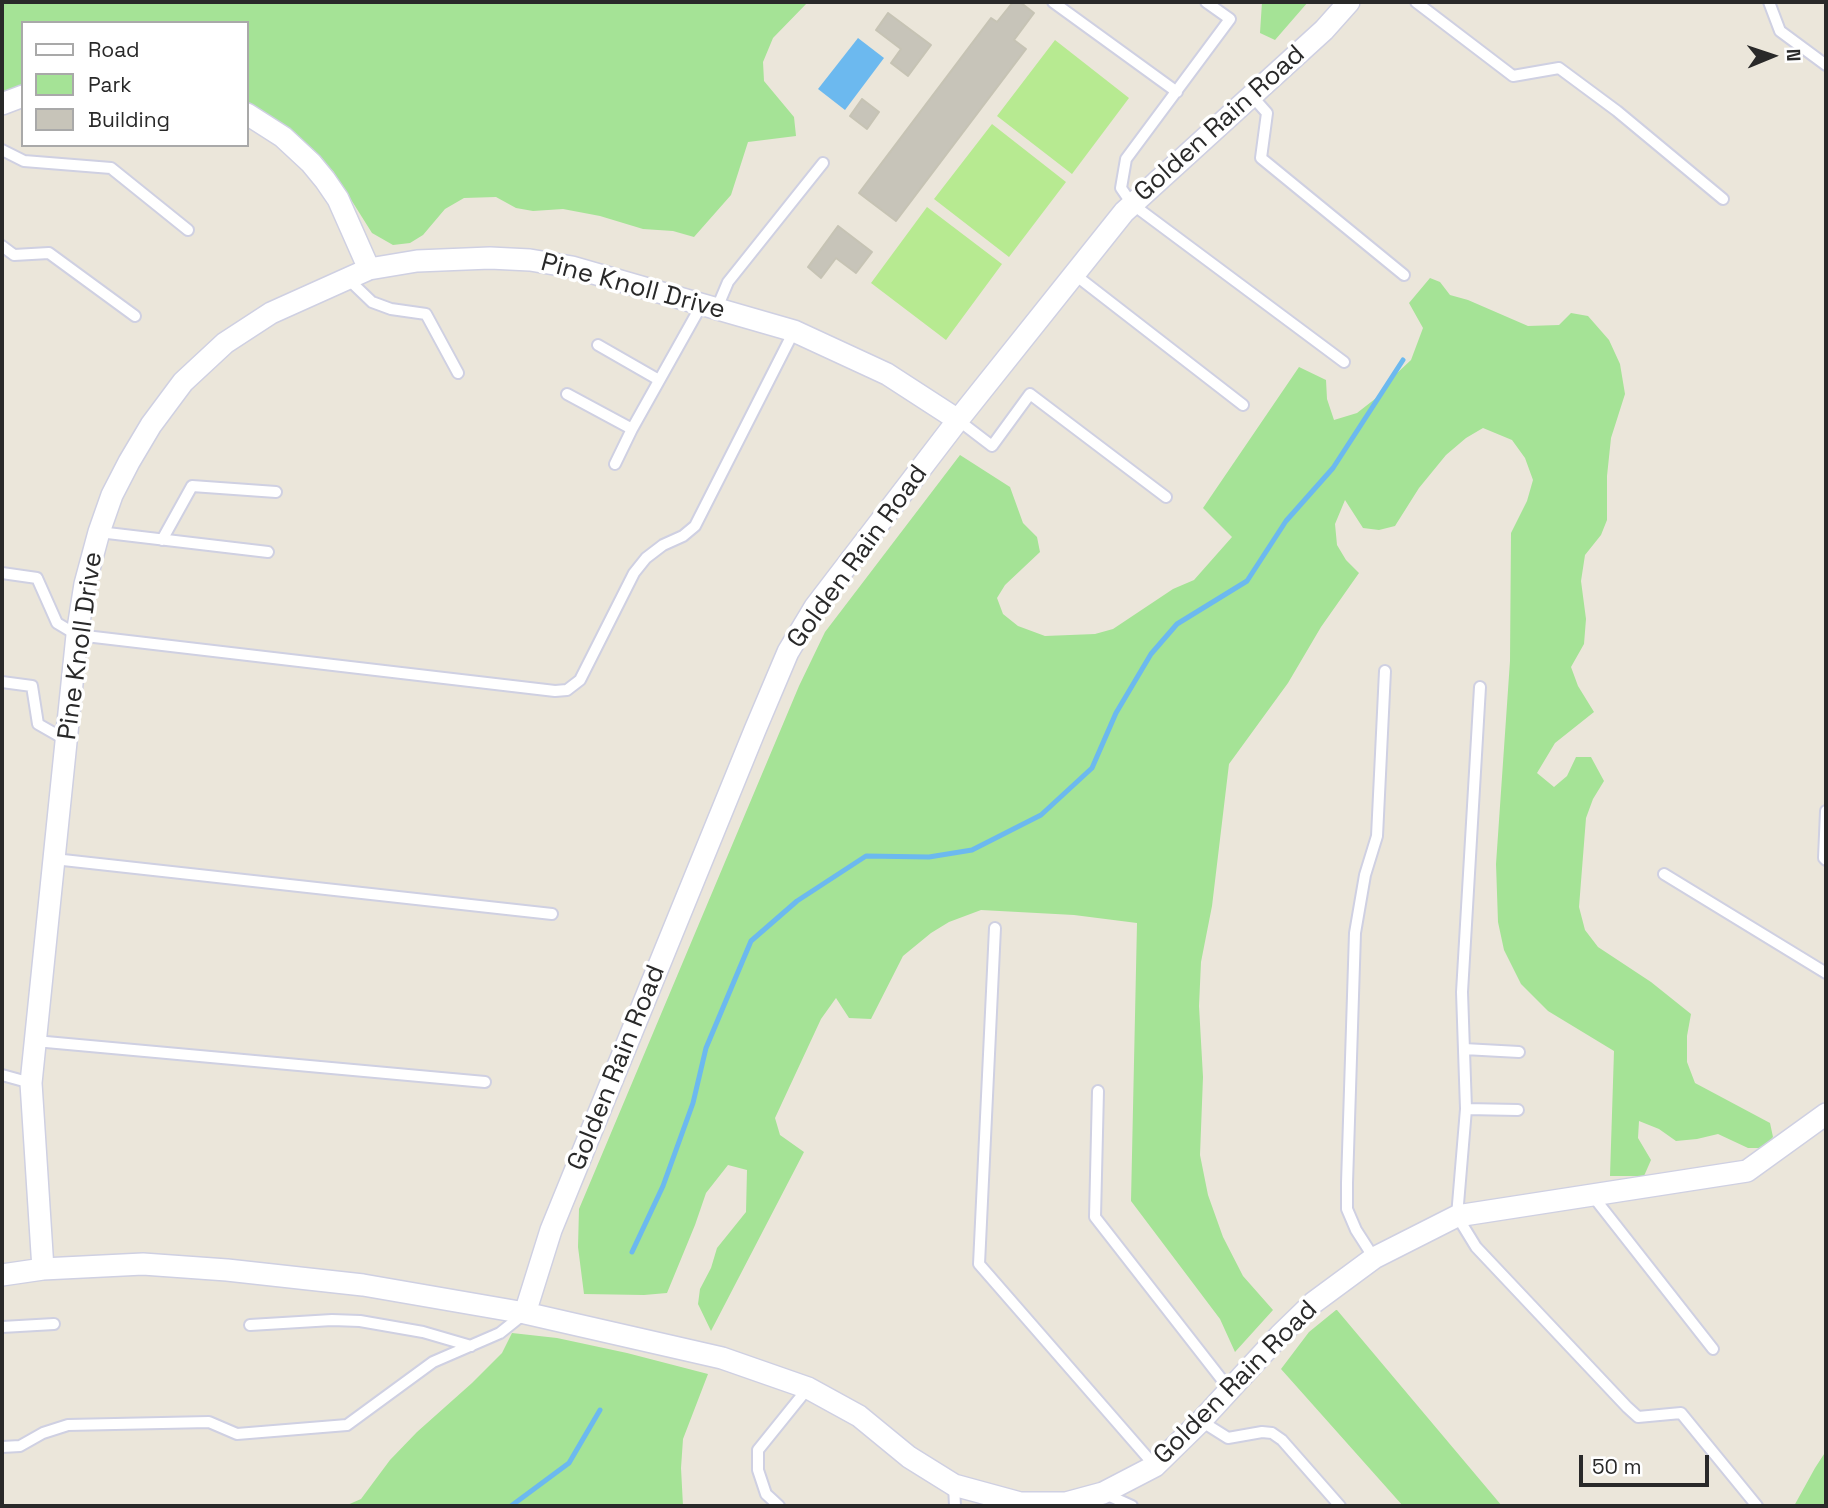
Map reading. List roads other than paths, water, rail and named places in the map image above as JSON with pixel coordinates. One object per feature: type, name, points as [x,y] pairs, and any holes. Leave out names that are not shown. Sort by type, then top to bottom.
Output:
[{"type":"street","name":"Golden Rain Road","points":[[525,1312],[551,1230],[788,652],[815,607],[958,420],[1132,204],[1324,30],[1349,2]]},
{"type":"street","points":[[2,104],[21,97]]},
{"type":"street","points":[[248,115],[283,138],[326,180],[338,199],[369,269]]},
{"type":"street","name":"Pine Knoll Drive","points":[[43,1269],[31,1083],[77,635],[85,584],[112,495],[129,461],[150,425],[183,382],[225,343],[271,313],[369,269],[417,261],[490,258],[530,260],[572,267],[794,331],[887,374],[958,420]]},
{"type":"street","name":"Golden Rain Road","points":[[2,1275],[43,1269],[143,1264],[268,1273],[363,1285],[525,1312],[722,1358],[808,1388],[859,1416],[909,1457],[954,1485],[1020,1503],[1066,1503],[1103,1493],[1155,1466],[1313,1303],[1374,1258],[1457,1216],[1747,1171],[1826,1114]]},
{"type":"lane","points":[[1053,2],[1177,92]]},
{"type":"lane","points":[[1206,2],[1230,19],[1126,159],[1121,188],[1132,204],[1344,362]]},
{"type":"lane","points":[[1416,2],[1513,76],[1559,68],[1617,111],[1723,199]]},
{"type":"lane","points":[[1769,2],[1780,31],[1826,65]]},
{"type":"lane","points":[[1252,96],[1267,113],[1261,158],[1404,275]]},
{"type":"lane","points":[[2,150],[24,161],[111,168],[188,230]]},
{"type":"lane","points":[[615,464],[659,380],[710,306],[823,163]]},
{"type":"lane","points":[[2,246],[14,255],[49,253],[135,316]]},
{"type":"lane","points":[[1074,274],[1243,405]]},
{"type":"lane","points":[[348,278],[372,302],[391,309],[426,314],[458,373]]},
{"type":"lane","points":[[2,573],[37,579],[57,624],[77,635],[567,690],[580,680],[634,573],[646,558],[695,526],[794,331]]},
{"type":"lane","points":[[598,345],[659,380]]},
{"type":"lane","points":[[567,394],[632,429]]},
{"type":"lane","points":[[958,420],[992,446],[1030,394],[1166,497]]},
{"type":"lane","points":[[162,540],[192,486],[276,492]]},
{"type":"lane","points":[[99,532],[268,552]]},
{"type":"lane","points":[[1374,1258],[1356,1230],[1347,1209],[1347,1182],[1355,933],[1366,875],[1377,836],[1385,671]]},
{"type":"lane","points":[[2,682],[32,686],[38,724],[66,740]]},
{"type":"lane","points":[[1480,687],[1461,992],[1466,1109],[1457,1216],[1476,1247],[1627,1407],[1638,1417],[1681,1413],[1757,1506]]},
{"type":"lane","points":[[1826,811],[1826,860]]},
{"type":"lane","points":[[54,859],[552,914]]},
{"type":"lane","points":[[1664,874],[1826,973]]},
{"type":"lane","points":[[995,928],[979,1264],[1155,1466]]},
{"type":"lane","points":[[35,1041],[485,1082]]},
{"type":"lane","points":[[1464,1049],[1519,1052]]},
{"type":"lane","points":[[2,1075],[31,1083]]},
{"type":"lane","points":[[1098,1091],[1095,1217],[1230,1390]]},
{"type":"lane","points":[[1466,1109],[1518,1111]]},
{"type":"lane","points":[[1592,1195],[1713,1349]]},
{"type":"lane","points":[[2,1447],[20,1446],[43,1433],[68,1426],[209,1422],[237,1434],[347,1425],[433,1362],[500,1332],[525,1312]]},
{"type":"lane","points":[[250,1325],[360,1321],[423,1332],[471,1346]]},
{"type":"lane","points":[[2,1327],[54,1324]]},
{"type":"lane","points":[[779,1506],[766,1494],[758,1470],[758,1450],[808,1388]]},
{"type":"lane","points":[[1200,1421],[1228,1438],[1262,1432],[1272,1433],[1282,1440],[1340,1506]]},
{"type":"lane","points":[[954,1485],[954,1506]]},
{"type":"lane","points":[[1103,1493],[1132,1506]]},
{"type":"water","points":[[858,38],[884,58],[845,110],[818,89]]},
{"type":"waterway","points":[[632,1252],[663,1186],[693,1103],[706,1048],[751,941],[797,901],[866,856],[929,857],[972,850],[1041,815],[1092,768],[1116,713],[1151,654],[1177,624],[1247,581],[1286,521],[1333,468],[1403,360]]},
{"type":"waterway","points":[[511,1506],[569,1463],[600,1410]]}]
